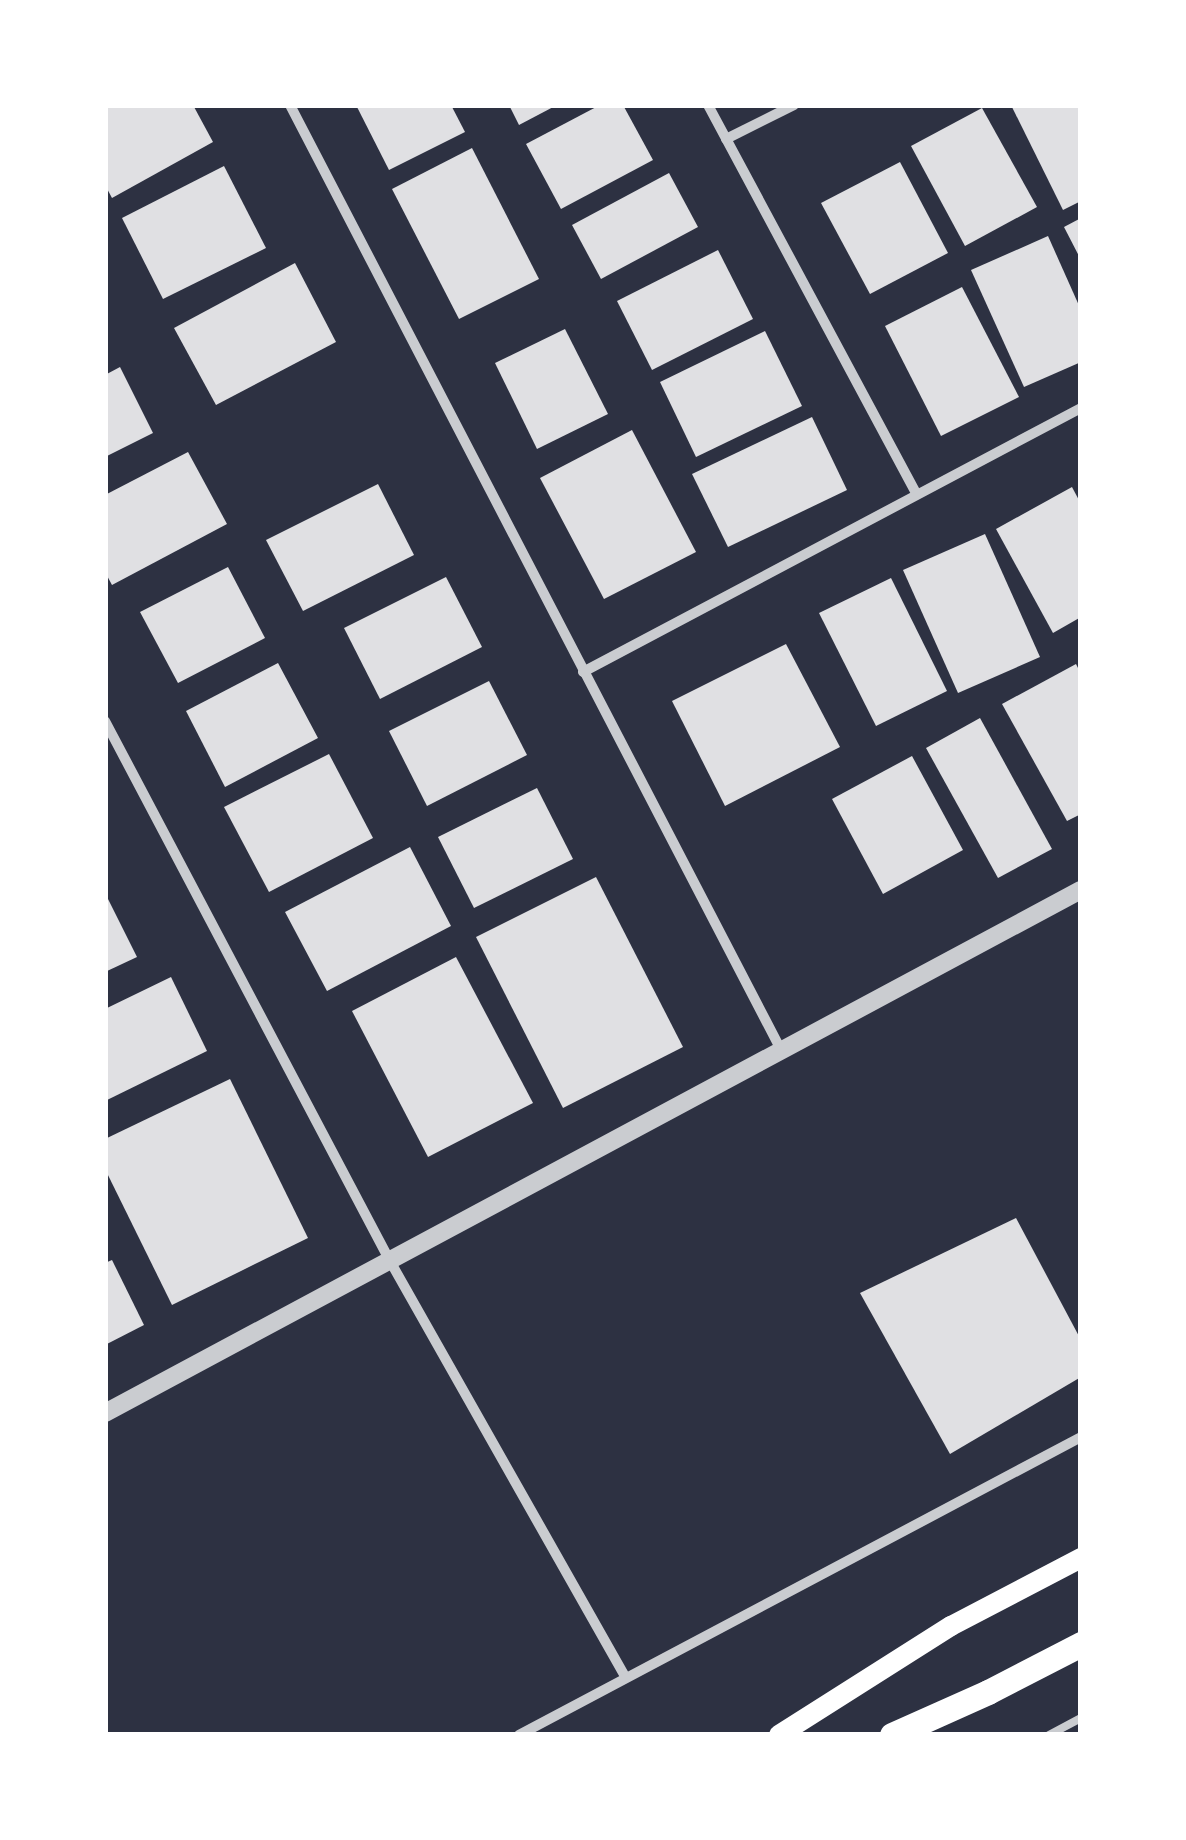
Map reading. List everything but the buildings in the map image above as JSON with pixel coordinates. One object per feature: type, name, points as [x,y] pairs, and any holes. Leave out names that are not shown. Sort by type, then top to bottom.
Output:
[{"type":"main road","points":[[779,1735],[951,1626],[1081,1558]]},
{"type":"main road","points":[[892,1735],[1081,1644]]},
{"type":"street","points":[[290,105],[780,1048]]},
{"type":"street","points":[[708,105],[916,493]]},
{"type":"street","points":[[726,139],[794,105]]},
{"type":"street","points":[[583,672],[1081,408]]},
{"type":"street","points":[[105,721],[390,1261],[625,1676]]},
{"type":"street","points":[[105,1414],[780,1048],[1081,890]]},
{"type":"street","points":[[519,1735],[1081,1437]]},
{"type":"lane","points":[[1049,1735],[1081,1718]]}]
